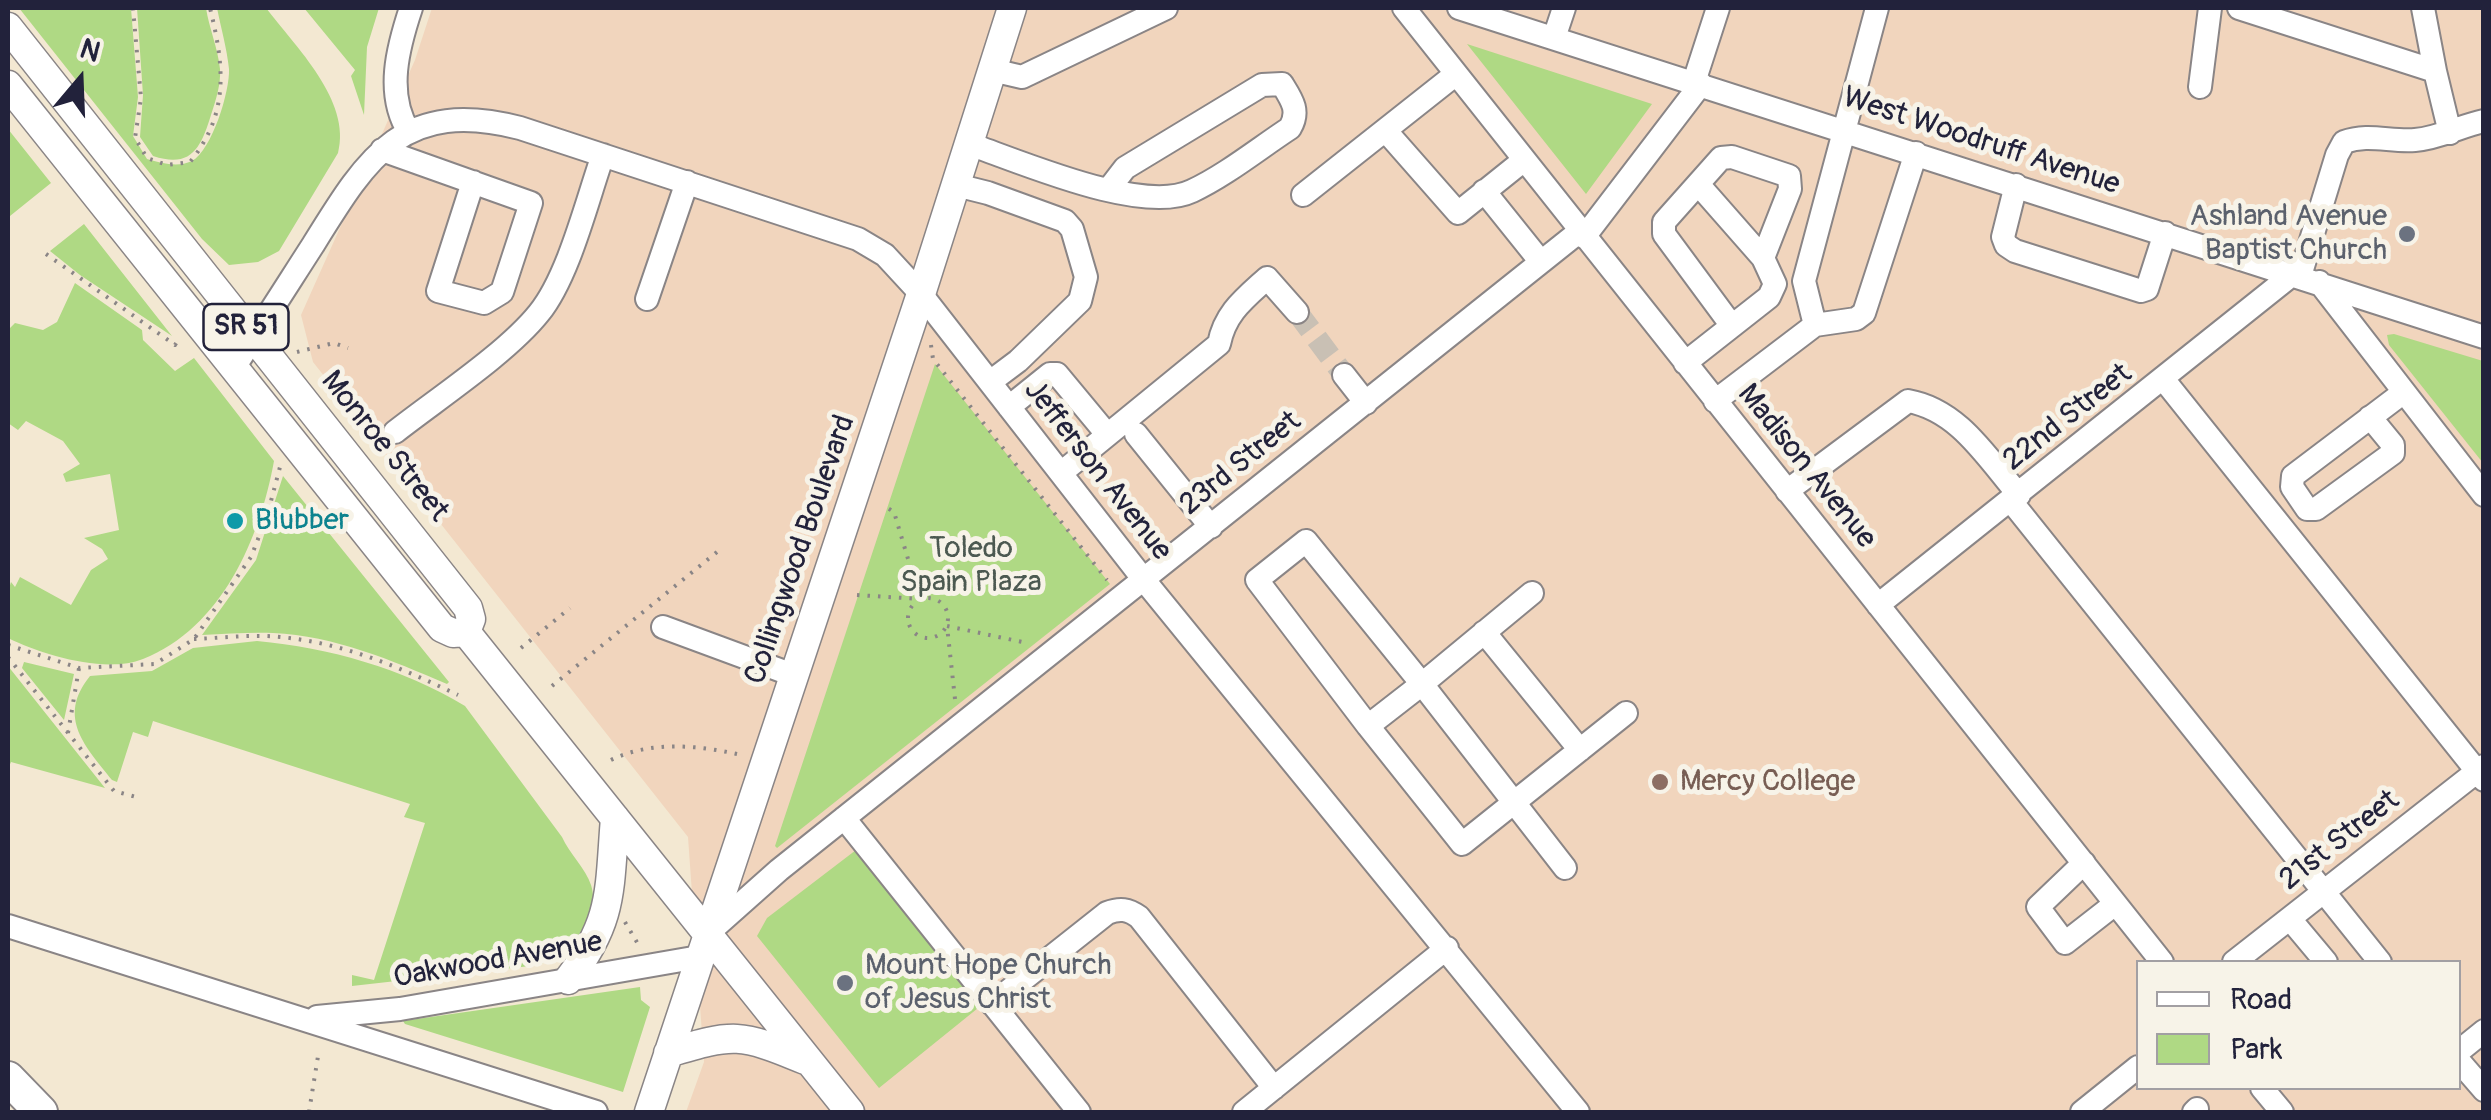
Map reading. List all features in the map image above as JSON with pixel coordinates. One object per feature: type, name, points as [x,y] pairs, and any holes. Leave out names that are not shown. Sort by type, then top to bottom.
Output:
[{"type":"highway","points":[[8,1078],[42,1112]]},
{"type":"main road","name":"Collingwood Boulevard","points":[[649,1112],[1012,8]]},
{"type":"main road","name":"Monroe Street","points":[[8,27],[468,608],[466,632]]},
{"type":"main road","name":"Monroe Street","points":[[8,85],[442,628],[453,633],[466,632]]},
{"type":"main road","name":"Monroe Street","points":[[466,632],[615,818],[703,946],[850,1112]]},
{"type":"main road","points":[[568,980],[597,938],[606,916],[615,818]]},
{"type":"main road","points":[[668,1053],[728,1037],[749,1038],[808,1061]]},
{"type":"street","points":[[409,132],[400,118],[396,87],[397,56],[411,8]]},
{"type":"street","points":[[992,70],[1022,77],[1166,8]]},
{"type":"street","name":"Madison Avenue","points":[[1404,8],[2160,960]]},
{"type":"street","name":"West Woodruff Avenue","points":[[1459,8],[2484,337]]},
{"type":"street","points":[[1554,38],[1564,8]]},
{"type":"street","name":"23rd Street","points":[[703,946],[844,818],[1582,234],[1698,83],[1718,8]]},
{"type":"street","points":[[1815,325],[1804,281],[1877,8]]},
{"type":"street","points":[[2200,87],[2210,8]]},
{"type":"street","points":[[2239,8],[2436,71]]},
{"type":"street","points":[[2423,8],[2450,134]]},
{"type":"street","points":[[1303,195],[1456,74]]},
{"type":"street","points":[[969,144],[1108,190],[1154,199],[1190,192],[1290,128],[1296,118],[1294,102],[1282,84],[1262,85],[1125,168],[1108,190]]},
{"type":"street","name":"Jefferson Avenue","points":[[233,370],[352,182],[382,150],[409,132],[451,120],[490,120],[858,239],[885,255],[921,294],[1144,580],[1578,1112]]},
{"type":"street","points":[[2484,122],[2450,134],[2414,140],[2359,136],[2344,142],[2304,278],[2404,392],[2484,495]]},
{"type":"street","points":[[1385,130],[1458,212],[1524,160]]},
{"type":"street","points":[[382,150],[473,182],[532,203],[502,292],[484,303],[438,291],[473,182]]},
{"type":"street","points":[[1715,401],[1815,325],[1856,319],[1864,313],[1916,153]]},
{"type":"street","points":[[395,432],[540,313],[557,284],[603,154]]},
{"type":"street","points":[[1732,326],[1664,234],[1664,222],[1721,158],[1732,157],[1788,176],[1790,189],[1763,258]]},
{"type":"street","points":[[647,299],[687,182]]},
{"type":"street","points":[[1685,363],[1769,297],[1775,284],[1763,258],[1698,184]]},
{"type":"street","points":[[956,185],[988,192],[1065,221],[1072,229],[1086,278],[1080,301],[990,382]]},
{"type":"street","points":[[2016,185],[2003,237],[2015,251],[2142,291],[2147,290],[2166,233]]},
{"type":"street","points":[[1484,191],[1542,262]]},
{"type":"street","points":[[1061,473],[1219,344],[1222,327],[1232,310],[1267,278],[1297,312]]},
{"type":"street","name":"22nd Street","points":[[1878,605],[2164,380],[2304,278]]},
{"type":"street","points":[[1009,406],[1050,374],[1057,374],[1106,433]]},
{"type":"street","points":[[1344,375],[1366,402]]},
{"type":"street","points":[[2164,380],[2481,772]]},
{"type":"street","points":[[2370,417],[2393,444],[2393,453],[2316,509],[2307,509],[2292,487],[2293,476],[2370,417],[2404,392]]},
{"type":"street","points":[[1787,491],[1908,400],[1929,404],[1950,416],[2378,960]]},
{"type":"street","points":[[1136,434],[1210,526]]},
{"type":"street","points":[[1565,868],[1514,802],[1422,684],[1306,541],[1258,580],[1462,844],[1514,802],[1626,713]]},
{"type":"street","points":[[1368,726],[1532,593]]},
{"type":"street","points":[[663,627],[794,676]]},
{"type":"street","points":[[1484,632],[1580,750]]},
{"type":"street","name":"21st Street","points":[[2237,960],[2481,772]]},
{"type":"street","points":[[844,818],[1079,1112]]},
{"type":"street","points":[[2084,864],[2038,907],[2065,943],[2116,904]]},
{"type":"street","points":[[992,1004],[1108,913],[1118,909],[1130,911],[1139,917],[1274,1088]]},
{"type":"street","points":[[2290,919],[2324,960]]},
{"type":"street","name":"Oakwood Avenue","points":[[8,926],[596,1112]]},
{"type":"street","name":"Oakwood Avenue","points":[[307,1018],[400,1009],[568,980],[703,946]]},
{"type":"street","points":[[1244,1112],[1447,948]]},
{"type":"street","points":[[2461,1050],[2484,1032]]},
{"type":"street","points":[[2461,1063],[2484,1090]]},
{"type":"street","points":[[2082,1112],[2136,1069]]},
{"type":"street","name":"Oakwood Avenue","points":[[524,1089],[554,1112]]},
{"type":"street","points":[[2264,1090],[2282,1112]]},
{"type":"path","points":[[133,8],[140,98],[135,138],[146,158],[167,165],[190,162],[198,153],[205,144],[219,102],[222,68],[210,8]]},
{"type":"path","points":[[46,254],[174,346],[182,334]]},
{"type":"path","points":[[297,352],[334,343],[348,348]]},
{"type":"path","points":[[933,360],[1112,586]]},
{"type":"path","points":[[8,645],[79,668],[155,664],[194,639],[251,557],[280,467]]},
{"type":"path","points":[[886,507],[894,512],[920,599]]},
{"type":"path","points":[[552,686],[716,552]]},
{"type":"path","points":[[857,594],[933,598],[945,606],[956,706]]},
{"type":"path","points":[[920,599],[908,615],[914,633],[932,638],[947,626]]},
{"type":"path","points":[[521,648],[570,608]]},
{"type":"path","points":[[947,626],[1034,645]]},
{"type":"path","points":[[194,639],[277,636],[318,642],[382,660],[458,695]]},
{"type":"path","points":[[8,657],[114,791],[136,798]]},
{"type":"path","points":[[68,733],[79,668]]},
{"type":"path","points":[[611,760],[651,748],[684,746],[737,754]]},
{"type":"path","points":[[621,914],[642,954]]},
{"type":"path","points":[[308,1112],[319,1050]]},
{"type":"shaded area","points":[[432,8],[2483,8],[2483,1112],[686,1112],[704,1062],[688,837],[313,362],[301,315],[415,60]]},
{"type":"green space","points":[[19,8],[131,8],[138,97],[133,136],[147,159],[175,164],[192,161],[199,155],[213,133],[223,105],[229,69],[217,8],[266,8],[318,75],[337,114],[340,133],[338,153],[279,251],[258,262],[229,265],[202,239]]},
{"type":"green space","points":[[137,8],[206,8],[220,80],[199,145],[177,160],[153,156],[140,137],[143,95]]},
{"type":"green space","points":[[304,8],[379,8],[367,47],[364,115],[351,76],[355,70]]},
{"type":"green space","points":[[1467,44],[1652,104],[1586,194]]},
{"type":"green space","points":[[8,129],[51,183],[10,216],[8,214]]},
{"type":"green space","points":[[84,224],[172,336],[50,251]]},
{"type":"green space","points":[[75,283],[142,330],[143,340],[175,371],[194,358],[274,461],[247,549],[215,603],[171,645],[128,663],[74,660],[8,638],[11,582],[15,587],[20,577],[71,605],[91,570],[108,559],[102,549],[84,538],[119,530],[110,474],[66,482],[63,474],[80,464],[63,441],[26,421],[18,430],[8,423],[8,330],[15,323],[43,330],[57,322]]},
{"type":"green space","points":[[2387,335],[2483,361],[2483,463],[2389,345]]},
{"type":"green space","name":"Toledo Spain Plaza","points":[[935,364],[1110,584],[777,848],[775,846]]},
{"type":"green space","points":[[283,476],[447,684],[384,658],[318,639],[273,633],[202,635],[256,560]]},
{"type":"green space","points":[[257,641],[365,662],[416,681],[465,706],[589,879],[592,911],[571,944],[539,965],[352,986],[352,975],[374,980],[425,823],[404,817],[410,804],[153,721],[148,737],[133,732],[117,782],[112,780],[85,744],[75,719],[75,705],[90,676],[152,671],[193,648]]},
{"type":"green space","points":[[24,662],[74,674],[64,720],[22,668]]},
{"type":"green space","points":[[8,666],[105,788],[11,762],[8,769]]},
{"type":"green space","points":[[856,850],[983,1004],[879,1088],[757,936],[767,918]]},
{"type":"green space","points":[[640,987],[641,1000],[650,1007],[623,1092],[403,1021]]},
{"type":"tunnel","points":[[1297,312],[1344,375]]},
{"type":"place","name":"Ashland Avenue Baptist Church","points":[[2407,234]]},
{"type":"place","name":"Blubber","points":[[235,521]]},
{"type":"place","name":"Mercy College","points":[[1660,782]]},
{"type":"place","name":"Mount Hope Church of Jesus Christ","points":[[845,983]]}]
